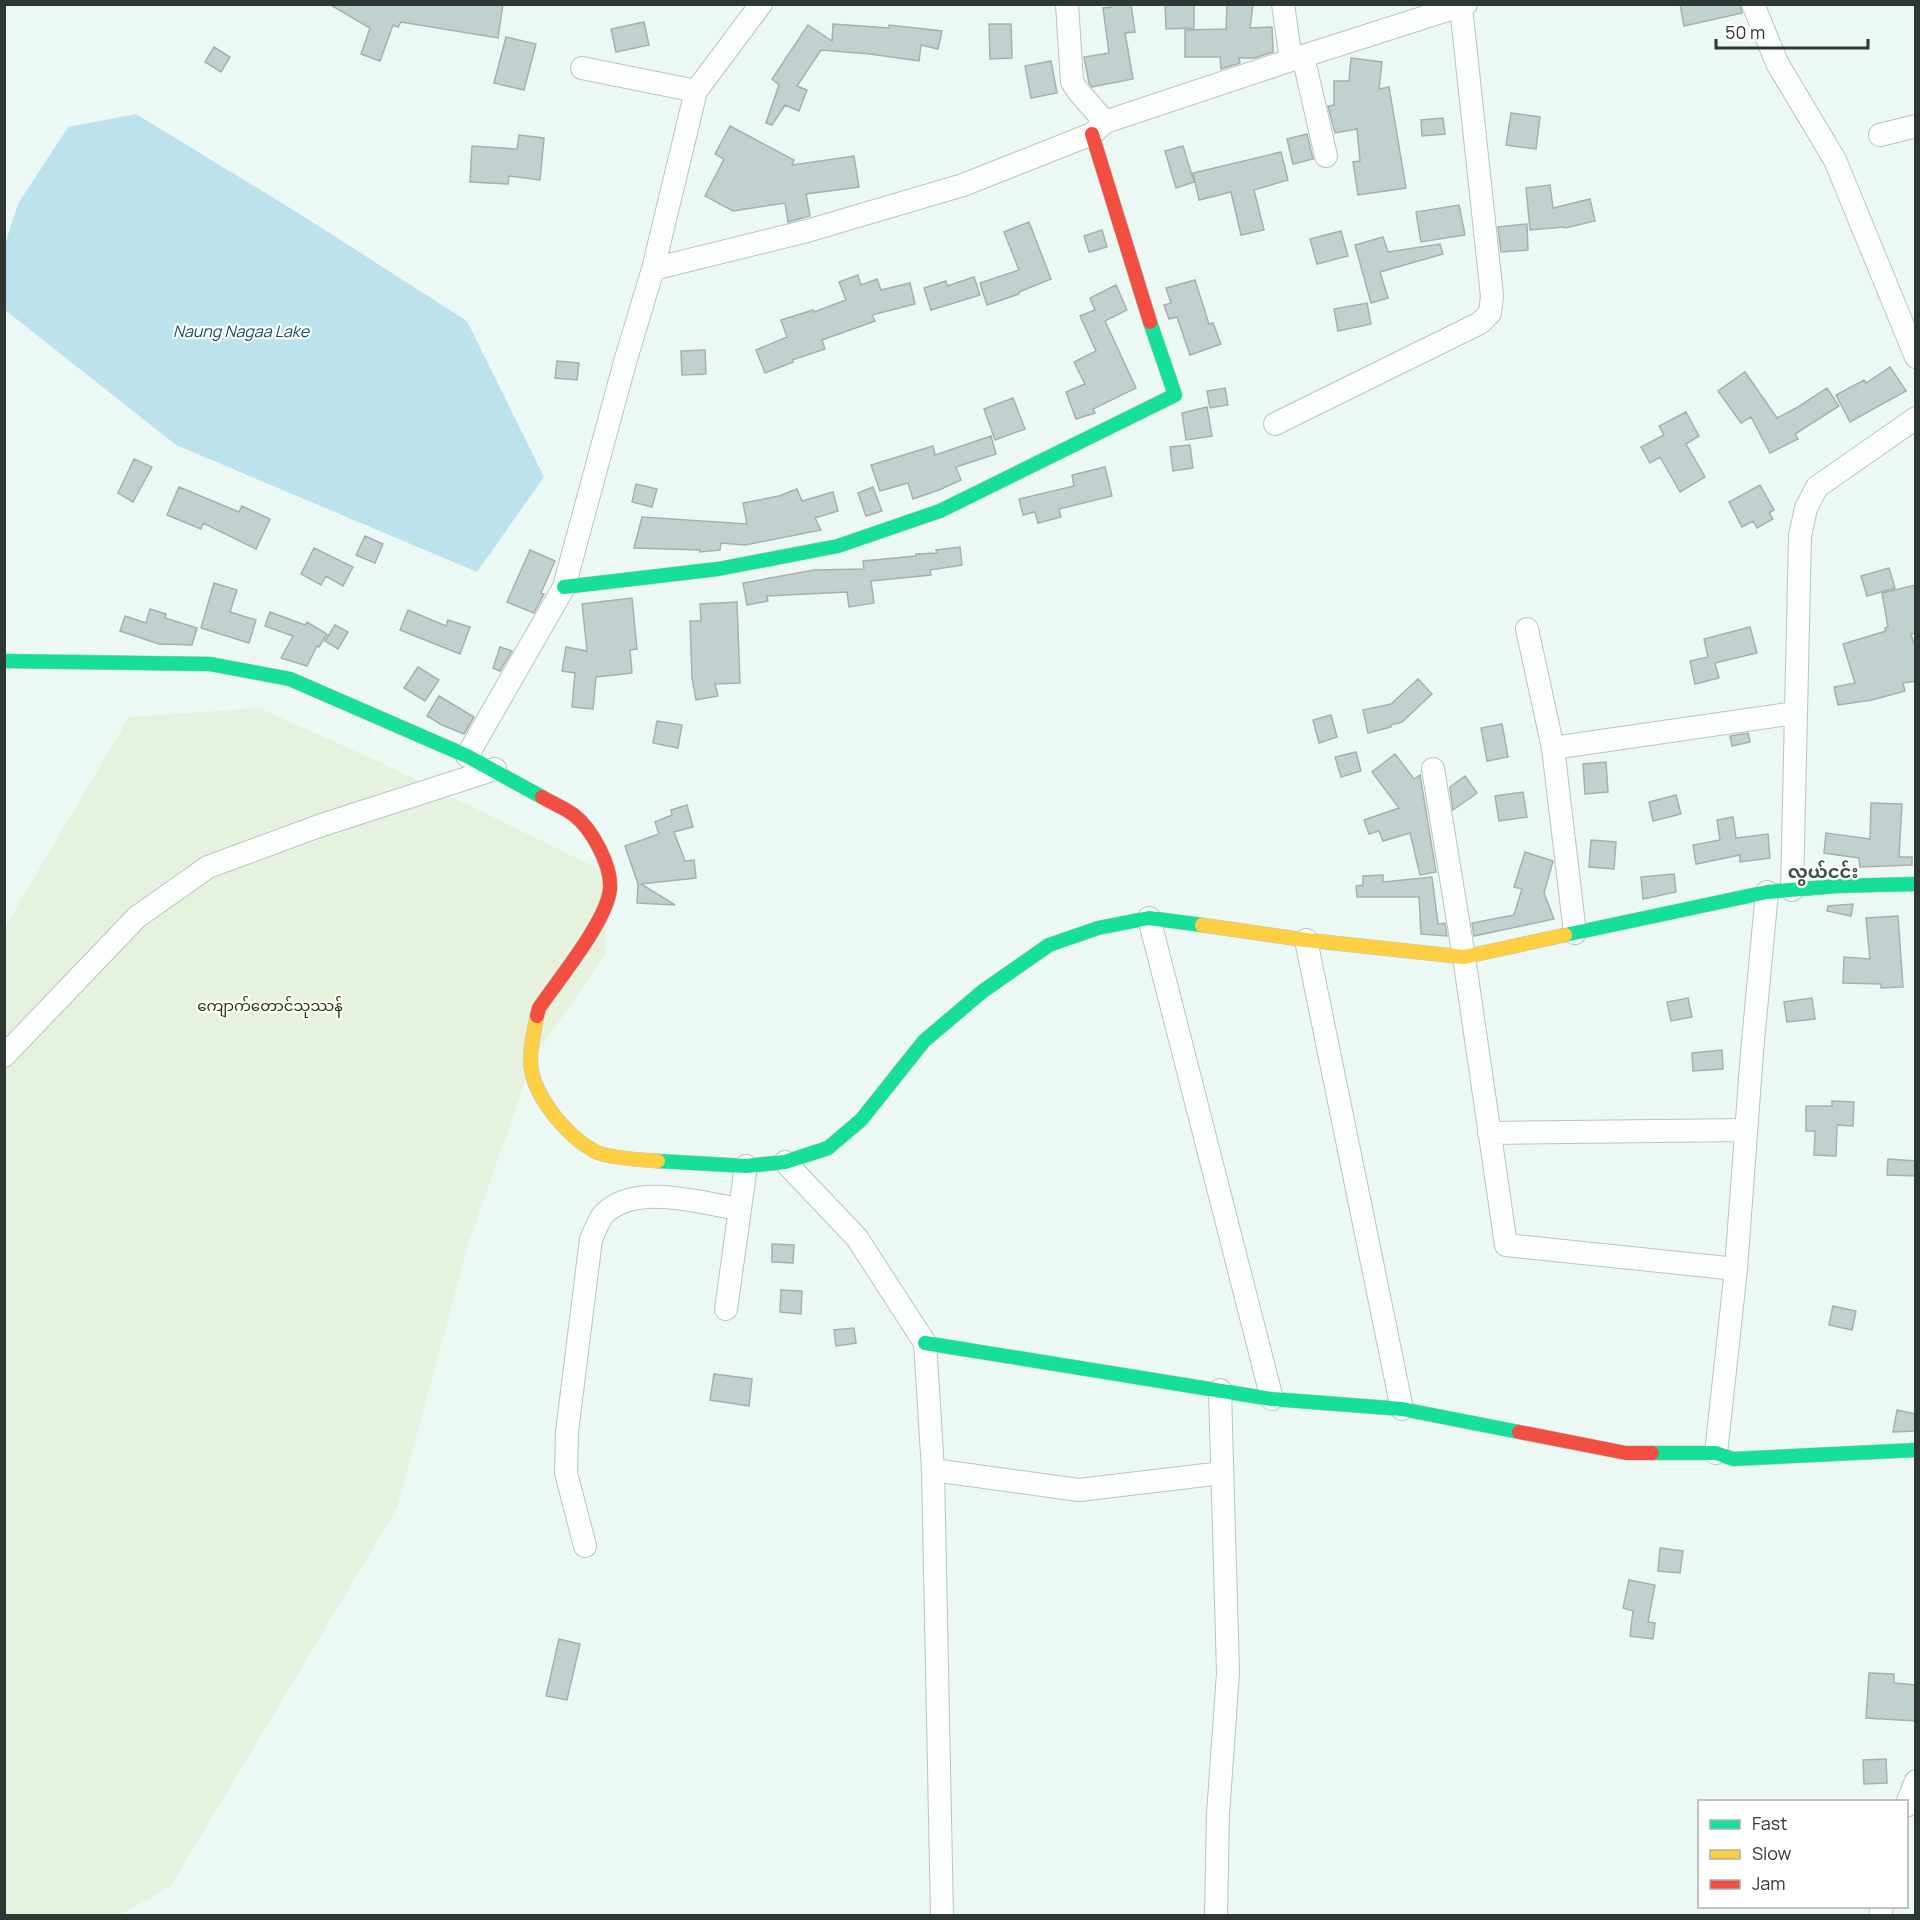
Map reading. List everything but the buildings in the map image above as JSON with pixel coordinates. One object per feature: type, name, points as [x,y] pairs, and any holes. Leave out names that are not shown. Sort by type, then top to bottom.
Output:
[{"type":"street","points":[[467,756],[564,587],[653,268],[696,92],[760,4]]},
{"type":"street","points":[[564,587],[718,569],[838,546],[940,512],[1175,395],[1159,352],[1099,128],[1072,82],[1067,4]]},
{"type":"street","points":[[1283,4],[1326,156]]},
{"type":"street","points":[[1753,4],[1777,63],[1835,160],[1916,357]]},
{"type":"street","points":[[653,268],[807,231],[963,185],[1099,128],[1297,58],[1464,6],[1492,296],[1490,313],[1480,323],[1275,424]]},
{"type":"street","points":[[582,68],[696,92]]},
{"type":"street","points":[[1880,135],[1916,126]]},
{"type":"street","points":[[1792,890],[1800,536],[1806,508],[1817,486],[1916,418]]},
{"type":"street","points":[[1527,629],[1553,748],[1575,933]]},
{"type":"street","points":[[4,662],[105,661],[210,664],[290,679],[495,769],[574,815],[595,838],[606,863],[610,888],[602,913],[539,1008],[532,1040],[531,1068],[542,1096],[562,1126],[596,1152],[640,1160],[746,1166],[785,1162],[828,1148],[861,1120],[924,1041],[983,991],[1049,945],[1098,928],[1149,918],[1306,940],[1464,957],[1767,892],[1837,886],[1916,884]]},
{"type":"street","points":[[1553,748],[1795,713]]},
{"type":"street","points":[[4,1056],[137,917],[208,867],[318,825],[495,769]]},
{"type":"street","points":[[1433,769],[1464,957],[1506,1245],[1736,1269]]},
{"type":"street","points":[[1716,1453],[1736,1269],[1767,892]]},
{"type":"street","points":[[1149,918],[1272,1399]]},
{"type":"street","points":[[1306,940],[1402,1409]]},
{"type":"street","points":[[1489,1133],[1746,1130]]},
{"type":"street","points":[[785,1162],[857,1238],[925,1343],[933,1470],[942,1916]]},
{"type":"street","points":[[726,1309],[746,1166]]},
{"type":"street","points":[[585,1546],[566,1473],[566,1462],[567,1432],[591,1239],[603,1215],[622,1202],[660,1196],[739,1209]]},
{"type":"street","points":[[925,1343],[1272,1399],[1402,1409],[1626,1453],[1716,1453],[1733,1459],[1916,1450]]},
{"type":"street","points":[[1216,1916],[1218,1814],[1228,1673],[1220,1390]]},
{"type":"street","points":[[933,1470],[1079,1490],[1222,1473]]},
{"type":"street","points":[[1908,1801],[1916,1781]]},
{"type":"green space","name":"ကျောက်တောင်သုဿန်","points":[[259,708],[386,765],[603,871],[606,953],[533,1059],[469,1242],[397,1508],[171,1886],[119,1915],[5,1916],[5,927],[129,717]]},
{"type":"water","name":"Naung Nagaa Lake","points":[[136,114],[298,213],[467,321],[544,477],[477,572],[176,445],[5,310],[5,244],[18,204],[68,127]]},
{"type":"traffic: fast","points":[[564,587],[718,569],[838,546],[940,511],[1175,395],[1150,322]]},
{"type":"traffic: fast","points":[[4,661],[210,664],[290,679],[467,756],[542,797]]},
{"type":"traffic: fast","points":[[1565,935],[1767,892],[1837,886],[1916,884]]},
{"type":"traffic: fast","points":[[658,1161],[746,1166],[785,1162],[828,1148],[861,1120],[924,1041],[983,991],[1049,945],[1098,928],[1149,918],[1202,925]]},
{"type":"traffic: fast","points":[[925,1343],[1272,1399],[1402,1409],[1519,1432]]},
{"type":"traffic: fast","points":[[1652,1453],[1716,1453],[1733,1459],[1916,1450]]},
{"type":"traffic: slow","points":[[1202,925],[1306,940],[1464,957],[1565,935]]},
{"type":"traffic: slow","points":[[537,1016],[531,1048],[531,1067],[539,1091],[563,1126],[573,1136],[599,1153],[658,1161]]},
{"type":"traffic: jam","points":[[1092,134],[1150,322]]},
{"type":"traffic: jam","points":[[537,1016],[539,1008],[591,933],[607,902],[610,889],[604,859],[588,829],[570,812],[542,797]]},
{"type":"traffic: jam","points":[[1519,1432],[1626,1453],[1652,1453]]},
{"type":"district","name":"လွယ်ငင်း","points":[[1823,871]]}]
